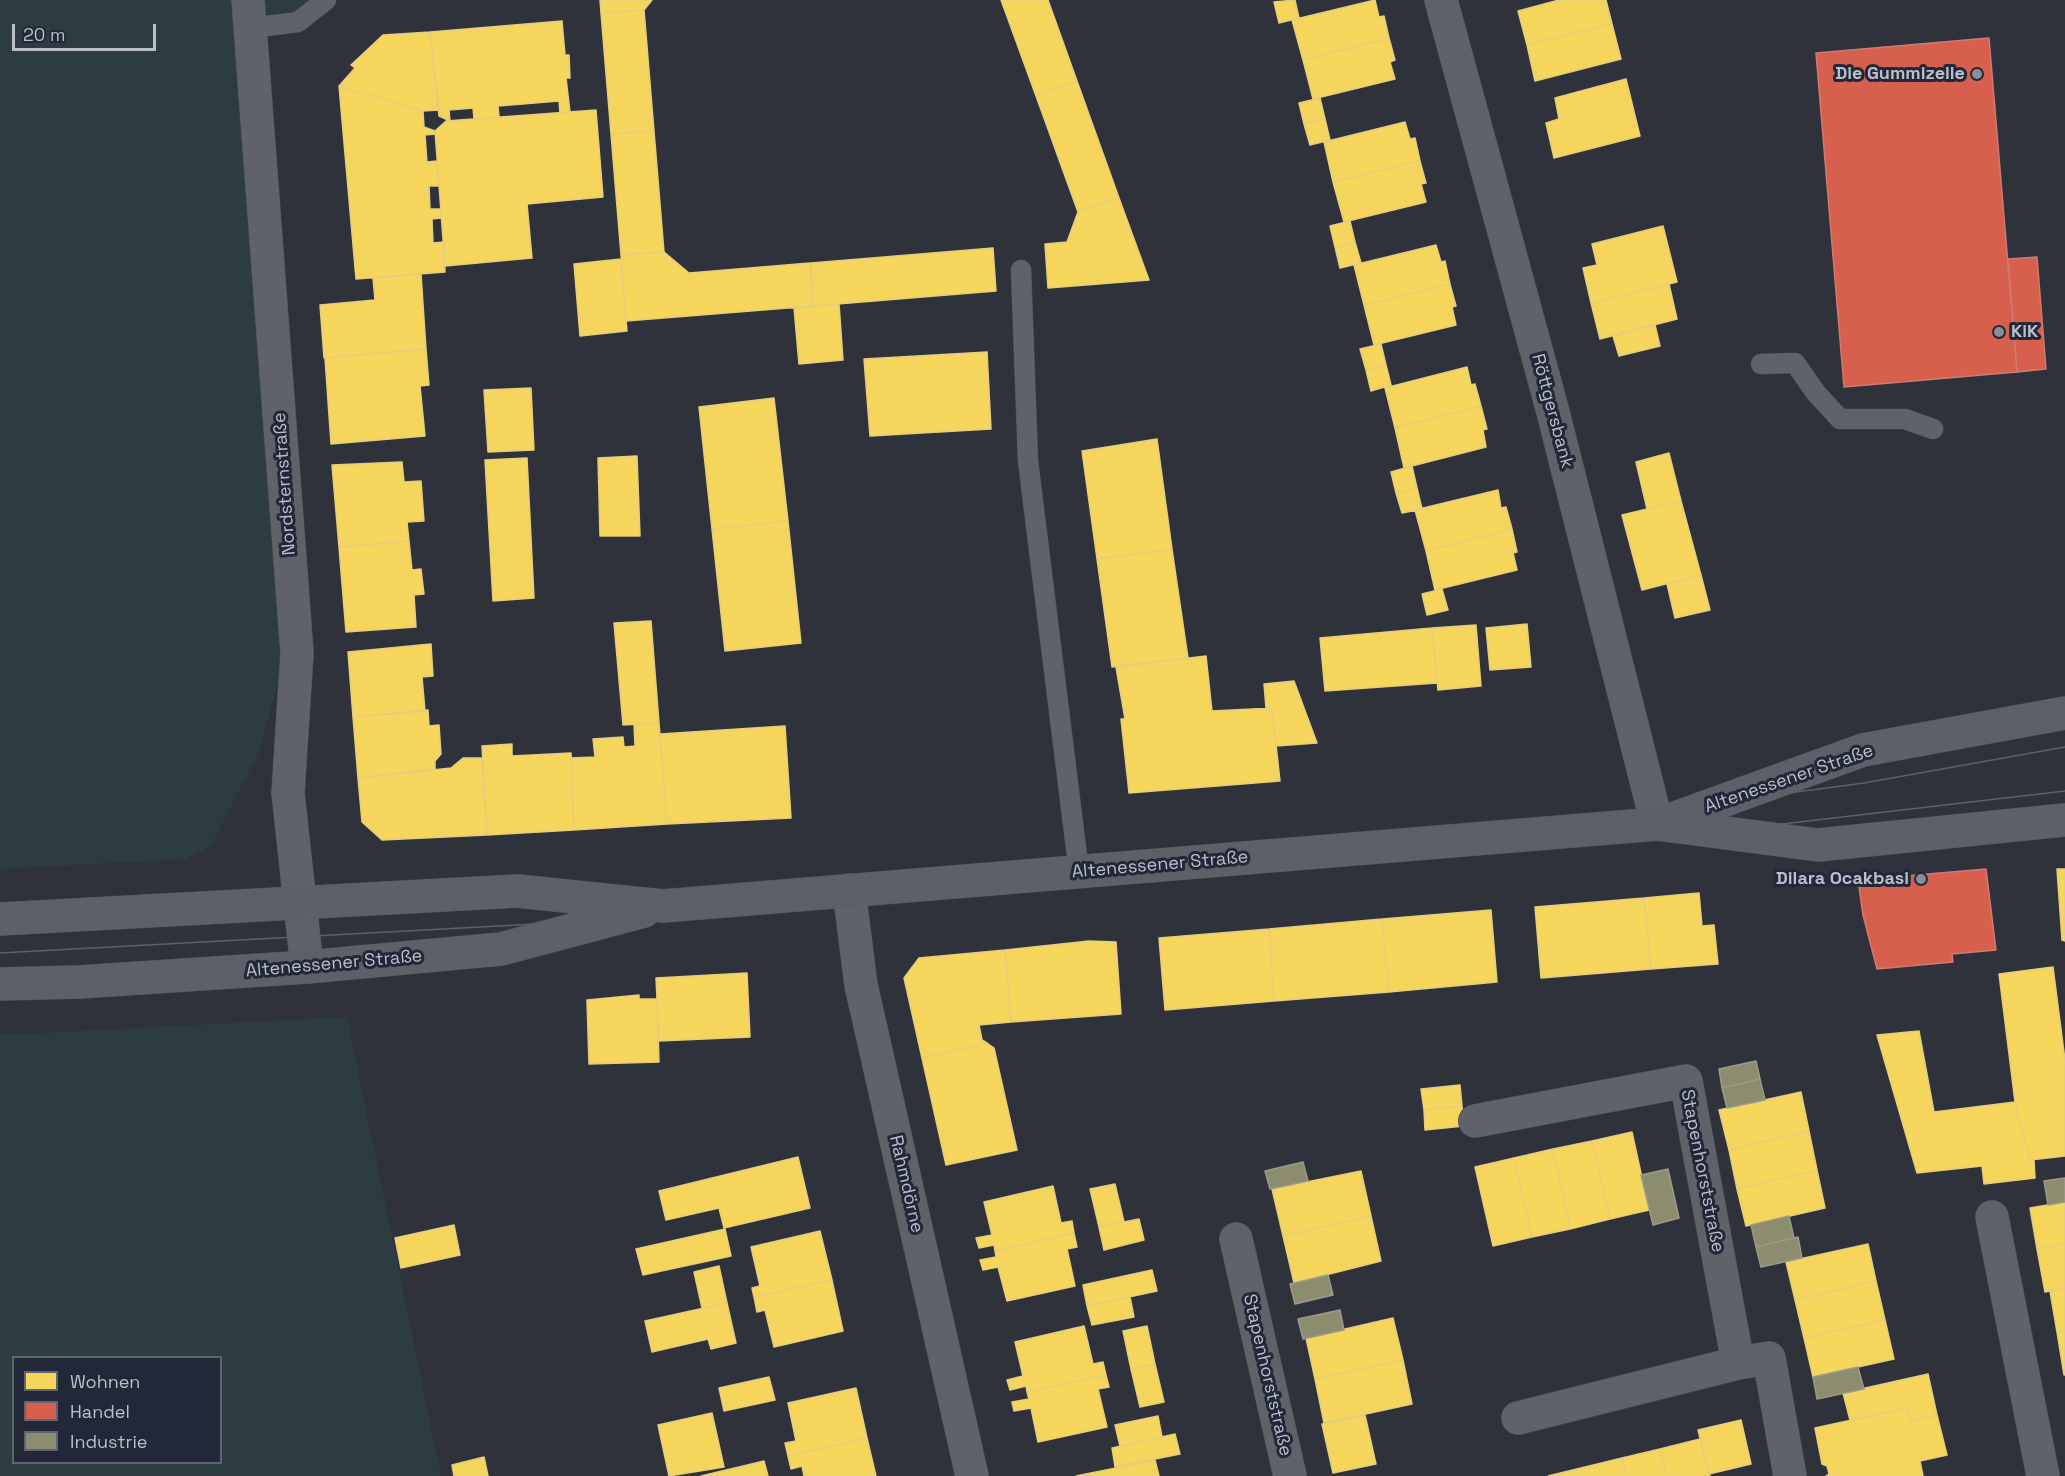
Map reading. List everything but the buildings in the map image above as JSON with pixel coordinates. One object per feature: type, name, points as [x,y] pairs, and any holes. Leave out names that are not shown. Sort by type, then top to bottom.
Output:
[{"type":"main road","name":"Altenessener Straße","points":[[1657,824],[1863,750],[2065,713]]},
{"type":"main road","name":"Altenessener Straße","points":[[0,984],[79,982],[307,967],[501,950],[663,906],[1657,824],[1818,845],[2065,820]]},
{"type":"main road","name":"Altenessener Straße","points":[[0,919],[517,891],[663,906]]},
{"type":"street","name":"Röttgersbank","points":[[1441,0],[1553,412],[1657,824]]},
{"type":"street","name":"Nordsternstraße","points":[[250,14],[297,653],[288,794],[307,967]]},
{"type":"street","name":"Rahmdörne","points":[[849,890],[861,985],[972,1476]]},
{"type":"street","name":"Stapenhorststraße","points":[[1475,1121],[1686,1081],[1738,1363]]},
{"type":"street","points":[[1992,1217],[2043,1476]]},
{"type":"street","name":"Stapenhorststraße","points":[[1236,1239],[1290,1476]]},
{"type":"street","points":[[1518,1418],[1738,1363],[1769,1358],[1790,1476]]},
{"type":"lane","points":[[250,14],[298,22],[326,0]]},
{"type":"lane","points":[[1021,270],[1028,461],[1079,872]]},
{"type":"lane","points":[[1761,364],[1795,363],[1815,393],[1840,419],[1905,419],[1933,429]]},
{"type":"shaded area","points":[[0,0],[237,0],[287,648],[260,750],[211,846],[186,859],[0,869]]},
{"type":"shaded area","points":[[252,0],[320,0],[296,19],[254,23]]},
{"type":"shaded area","points":[[347,1017],[441,1476],[0,1476],[0,1035]]},
{"type":"tram line","points":[[0,929],[601,900],[1654,811],[1864,783],[2065,747]]},
{"type":"tram line","points":[[0,953],[609,920],[852,903],[1722,831],[2065,791]]},
{"type":"place","name":"Die Gummizelle","points":[[1977,74]]},
{"type":"place","name":"KiK","points":[[1999,332]]},
{"type":"place","name":"Dilara Ocakbasi","points":[[1921,879]]}]
